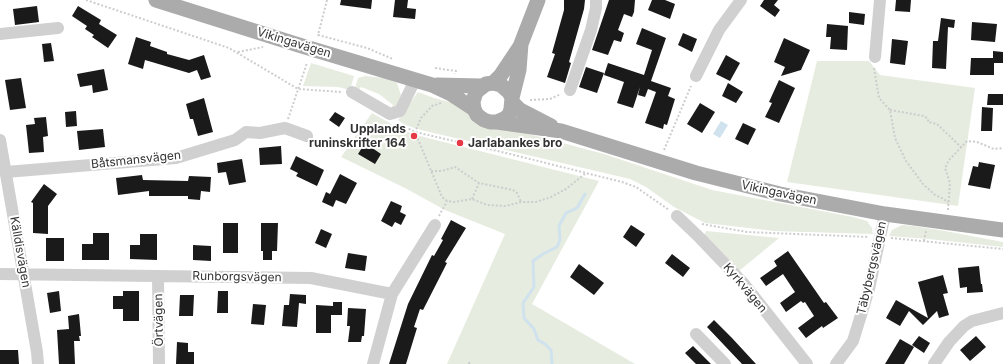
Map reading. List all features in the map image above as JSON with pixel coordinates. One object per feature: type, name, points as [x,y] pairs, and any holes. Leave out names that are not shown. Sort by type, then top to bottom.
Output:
[{"type":"main road","name":"Vikingavägen","points":[[156,0],[432,85],[451,94],[474,109],[477,115],[490,122],[561,132],[696,173],[780,194],[885,214],[1003,230]]},
{"type":"main road","points":[[497,122],[509,115],[519,70],[522,44],[538,0]]},
{"type":"main road","points":[[474,109],[473,102],[475,95],[501,75],[522,44]]},
{"type":"main road","name":"Vikingavägen","points":[[432,85],[497,84],[505,87],[512,100],[520,110],[561,132]]},
{"type":"street","points":[[570,90],[591,30],[596,8],[596,0]]},
{"type":"street","points":[[696,76],[719,30],[741,0]]},
{"type":"street","points":[[875,57],[880,0]]},
{"type":"street","points":[[0,34],[58,28]]},
{"type":"street","points":[[351,94],[390,114],[400,111],[415,80]]},
{"type":"street","points":[[285,128],[307,136]]},
{"type":"street","name":"Båtsmansvägen","points":[[6,172],[176,158],[235,140],[246,132],[260,133],[285,128]]},
{"type":"street","name":"Källdisvägen","points":[[0,140],[38,364]]},
{"type":"street","name":"Täbybergsvägen","points":[[836,364],[853,341],[870,289],[885,214]]},
{"type":"street","name":"Kyrkvägen","points":[[677,216],[744,284],[807,364]]},
{"type":"street","points":[[373,364],[392,294],[435,225]]},
{"type":"street","name":"Runborgsvägen","points":[[0,274],[311,278],[392,294]]},
{"type":"street","name":"Örtvägen","points":[[158,276],[159,364]]},
{"type":"street","points":[[934,364],[949,342],[964,326],[972,321],[1003,313]]},
{"type":"street","points":[[696,334],[725,364]]},
{"type":"path","points":[[86,0],[229,48],[298,89],[341,91],[351,94]]},
{"type":"path","points":[[327,0],[318,34],[366,48],[396,60]]},
{"type":"path","points":[[237,53],[265,46]]},
{"type":"path","points":[[875,57],[874,66],[879,98],[890,110],[895,138],[906,161],[923,184],[935,195],[944,199],[948,203]]},
{"type":"path","points":[[304,59],[311,61]]},
{"type":"path","points":[[285,128],[307,62]]},
{"type":"path","points":[[662,156],[696,76]]},
{"type":"path","points":[[530,100],[550,99],[570,90]]},
{"type":"path","points":[[890,110],[924,116],[928,119],[928,122],[936,124],[962,148]]},
{"type":"path","points":[[396,122],[415,132],[622,182],[636,187],[677,216]]},
{"type":"path","points":[[415,132],[442,197],[447,201],[454,202],[472,198],[486,205],[506,206],[521,202],[536,202],[551,197],[566,189],[586,173]]},
{"type":"path","points":[[948,210],[950,182],[945,168],[949,160],[967,142],[977,142],[994,149],[1003,148]]},
{"type":"path","points":[[431,171],[442,171],[455,167],[479,183],[513,190],[517,193],[521,202]]},
{"type":"path","points":[[472,198],[479,183]]},
{"type":"path","points":[[435,225],[447,201]]},
{"type":"path","points":[[696,222],[708,226],[747,232],[880,237],[1003,249]]},
{"type":"path","points":[[469,364],[470,360]]},
{"type":"shaded area","points":[[817,61],[869,61],[880,75],[975,88],[958,206],[787,182]]},
{"type":"shaded area","points":[[311,63],[354,76],[350,90],[338,87],[303,86]]},
{"type":"shaded area","points":[[365,76],[384,78],[397,83],[401,95],[398,105],[390,110],[393,105],[379,94],[361,87],[357,93],[354,92],[358,78]]},
{"type":"shaded area","points":[[418,92],[454,103],[529,134],[604,154],[712,190],[867,221],[872,228],[873,234],[774,231],[705,223],[674,207],[646,187],[630,179],[405,125],[398,120]]},
{"type":"shaded area","points":[[372,113],[402,130],[416,135],[599,181],[532,304],[635,364],[447,364],[505,234],[445,210],[405,188],[341,157]]},
{"type":"shaded area","points":[[902,225],[945,231],[1003,242],[1003,247],[889,236],[892,230]]},
{"type":"shaded area","points":[[706,231],[779,238],[739,271],[707,237],[705,234]]},
{"type":"water","points":[[721,121],[728,125],[720,138],[713,134]]},
{"type":"building","points":[[341,0],[372,0],[371,9],[340,5]]},
{"type":"building","points":[[395,0],[408,0],[407,8],[416,9],[415,19],[393,17]]},
{"type":"building","points":[[564,0],[585,0],[565,83],[547,77],[555,54],[552,53],[564,10]]},
{"type":"building","points":[[609,0],[635,0],[632,17],[624,14],[618,30],[624,33],[621,42],[614,40],[608,55],[592,50]]},
{"type":"building","points":[[652,0],[665,0],[675,4],[670,19],[648,10]]},
{"type":"building","points":[[764,0],[778,0],[774,5],[780,10],[775,17],[760,6]]},
{"type":"building","points":[[896,0],[911,0],[910,12],[895,11]]},
{"type":"building","points":[[37,6],[39,22],[15,25],[13,9]]},
{"type":"building","points":[[78,6],[101,20],[99,24],[117,35],[108,48],[92,37],[94,35],[85,29],[87,26],[72,16]]},
{"type":"building","points":[[849,12],[865,14],[864,25],[849,23]]},
{"type":"building","points":[[941,18],[955,20],[954,28],[948,27],[946,69],[932,68],[933,41],[938,41]]},
{"type":"building","points":[[972,22],[997,24],[995,42],[971,40]]},
{"type":"building","points":[[827,24],[848,26],[847,50],[830,49],[831,37],[826,37]]},
{"type":"building","points":[[642,28],[666,38],[651,81],[671,88],[668,96],[675,99],[667,125],[664,124],[663,129],[645,123],[656,92],[648,89],[645,97],[638,95],[640,87],[633,108],[617,103],[624,82],[604,75],[608,63],[644,75],[652,50],[636,44]]},
{"type":"building","points":[[683,33],[697,39],[692,52],[678,45]]},
{"type":"building","points":[[136,37],[151,42],[150,46],[167,52],[167,54],[189,60],[204,55],[211,77],[201,80],[197,70],[189,73],[145,60],[143,69],[128,64]]},
{"type":"building","points":[[784,38],[810,50],[801,70],[781,76],[785,67],[774,62]]},
{"type":"building","points":[[892,39],[908,41],[905,65],[890,63]]},
{"type":"building","points":[[51,43],[54,61],[44,62],[42,44]]},
{"type":"building","points":[[993,51],[1003,52],[1003,63],[994,63],[994,75],[970,75],[971,58],[993,58]]},
{"type":"building","points":[[726,55],[740,63],[730,81],[716,74]]},
{"type":"building","points":[[586,67],[604,73],[597,93],[579,87]]},
{"type":"building","points":[[104,69],[108,90],[93,93],[92,85],[80,87],[77,74]]},
{"type":"building","points":[[21,78],[26,108],[10,110],[5,80]]},
{"type":"building","points":[[779,80],[795,88],[779,123],[765,117],[772,103],[769,102]]},
{"type":"building","points":[[728,83],[743,92],[736,103],[722,96]]},
{"type":"building","points":[[988,94],[1003,94],[1003,105],[987,105]]},
{"type":"building","points":[[204,98],[213,132],[198,136],[193,119],[190,119],[186,104]]},
{"type":"building","points":[[700,103],[715,112],[702,133],[687,124]]},
{"type":"building","points":[[982,107],[993,108],[992,131],[981,131]]},
{"type":"building","points":[[76,111],[77,126],[66,127],[65,112]]},
{"type":"building","points":[[335,112],[345,118],[339,127],[329,120]]},
{"type":"building","points":[[46,117],[48,136],[43,137],[44,152],[29,153],[26,125],[35,124],[34,118]]},
{"type":"building","points":[[743,123],[756,129],[748,145],[735,139]]},
{"type":"building","points":[[103,129],[105,147],[79,150],[77,131]]},
{"type":"building","points":[[365,143],[381,154],[375,164],[358,154]]},
{"type":"building","points":[[281,146],[282,164],[260,165],[259,148]]},
{"type":"building","points":[[296,156],[324,170],[317,186],[296,176],[298,173],[290,169]]},
{"type":"building","points":[[242,159],[246,182],[229,185],[226,172],[218,173],[217,163]]},
{"type":"building","points":[[979,162],[995,165],[990,189],[968,185],[973,166],[978,167]]},
{"type":"building","points":[[340,174],[357,183],[346,204],[336,200],[333,207],[322,202],[326,192],[330,194]]},
{"type":"building","points":[[142,175],[143,180],[188,181],[189,176],[211,177],[210,192],[201,191],[200,200],[188,199],[188,196],[149,196],[149,191],[118,195],[116,178]]},
{"type":"building","points":[[44,184],[57,194],[48,206],[48,234],[33,233],[33,203],[31,202]]},
{"type":"building","points":[[391,201],[402,206],[400,212],[406,215],[401,225],[395,222],[392,227],[381,221]]},
{"type":"building","points":[[451,220],[466,228],[445,262],[447,263],[423,310],[420,309],[414,327],[417,328],[406,364],[389,364],[408,304],[432,255],[434,256],[443,240],[441,239]]},
{"type":"building","points":[[223,223],[238,223],[238,253],[223,253]]},
{"type":"building","points":[[261,223],[278,223],[277,251],[272,251],[272,260],[263,260],[263,251],[261,251]]},
{"type":"building","points":[[631,225],[645,234],[636,247],[623,237]]},
{"type":"building","points":[[321,229],[332,234],[326,248],[315,243]]},
{"type":"building","points":[[93,233],[109,233],[109,260],[82,260],[82,244],[93,244]]},
{"type":"building","points":[[140,234],[157,234],[157,260],[130,259],[130,245],[140,245]]},
{"type":"building","points":[[46,238],[64,238],[64,261],[46,261]]},
{"type":"building","points":[[193,245],[211,246],[211,261],[193,260]]},
{"type":"building","points":[[788,251],[824,303],[826,302],[838,318],[823,328],[822,326],[806,338],[798,328],[814,316],[805,302],[803,303],[801,301],[786,312],[780,303],[795,292],[783,274],[766,286],[760,278],[777,266],[774,261]]},
{"type":"building","points":[[348,253],[367,256],[365,271],[345,268]]},
{"type":"building","points":[[672,254],[690,268],[683,277],[665,263]]},
{"type":"building","points":[[579,264],[604,283],[594,295],[570,277]]},
{"type":"building","points":[[979,266],[983,292],[967,293],[967,287],[960,288],[958,268]]},
{"type":"building","points":[[943,275],[948,293],[943,294],[949,315],[939,318],[937,311],[923,325],[909,311],[900,326],[886,318],[896,300],[928,318],[918,282]]},
{"type":"building","points":[[59,291],[61,311],[50,313],[47,293]]},
{"type":"building","points":[[123,291],[139,291],[139,321],[123,321],[123,309],[113,309],[113,296],[123,296]]},
{"type":"building","points":[[218,291],[228,291],[228,313],[217,313]]},
{"type":"building","points":[[290,294],[306,295],[306,304],[299,303],[297,327],[282,326],[284,305],[289,305]]},
{"type":"building","points":[[180,295],[194,295],[193,316],[179,316]]},
{"type":"building","points":[[333,302],[342,302],[342,315],[331,315],[331,333],[316,333],[316,305],[333,306]]},
{"type":"building","points":[[253,304],[266,305],[264,325],[251,324]]},
{"type":"building","points":[[348,308],[366,309],[364,336],[362,336],[361,342],[348,342],[350,326],[347,326]]},
{"type":"building","points":[[79,314],[81,336],[79,336],[80,341],[74,341],[75,364],[59,364],[57,330],[69,329],[68,316]]},
{"type":"building","points":[[714,320],[756,364],[742,364],[707,327]]},
{"type":"building","points":[[919,336],[930,343],[924,353],[912,345]]},
{"type":"building","points":[[976,336],[986,347],[970,361],[960,350]]},
{"type":"building","points":[[900,339],[914,347],[904,364],[885,364]]},
{"type":"building","points":[[177,342],[188,343],[188,352],[194,352],[194,364],[176,364]]},
{"type":"building","points":[[693,346],[711,364],[696,364],[685,353]]},
{"type":"building","points":[[0,350],[18,350],[19,364],[0,364]]},
{"type":"waterway","points":[[552,364],[551,350],[538,340],[534,329],[524,318],[523,303],[534,287],[533,261],[557,247],[560,240],[559,226],[566,213],[577,208],[585,194]]},
{"type":"place","name":"Upplands runinskrifter 164","points":[[414,136]]},
{"type":"place","name":"Jarlabankes bro","points":[[460,143]]}]
